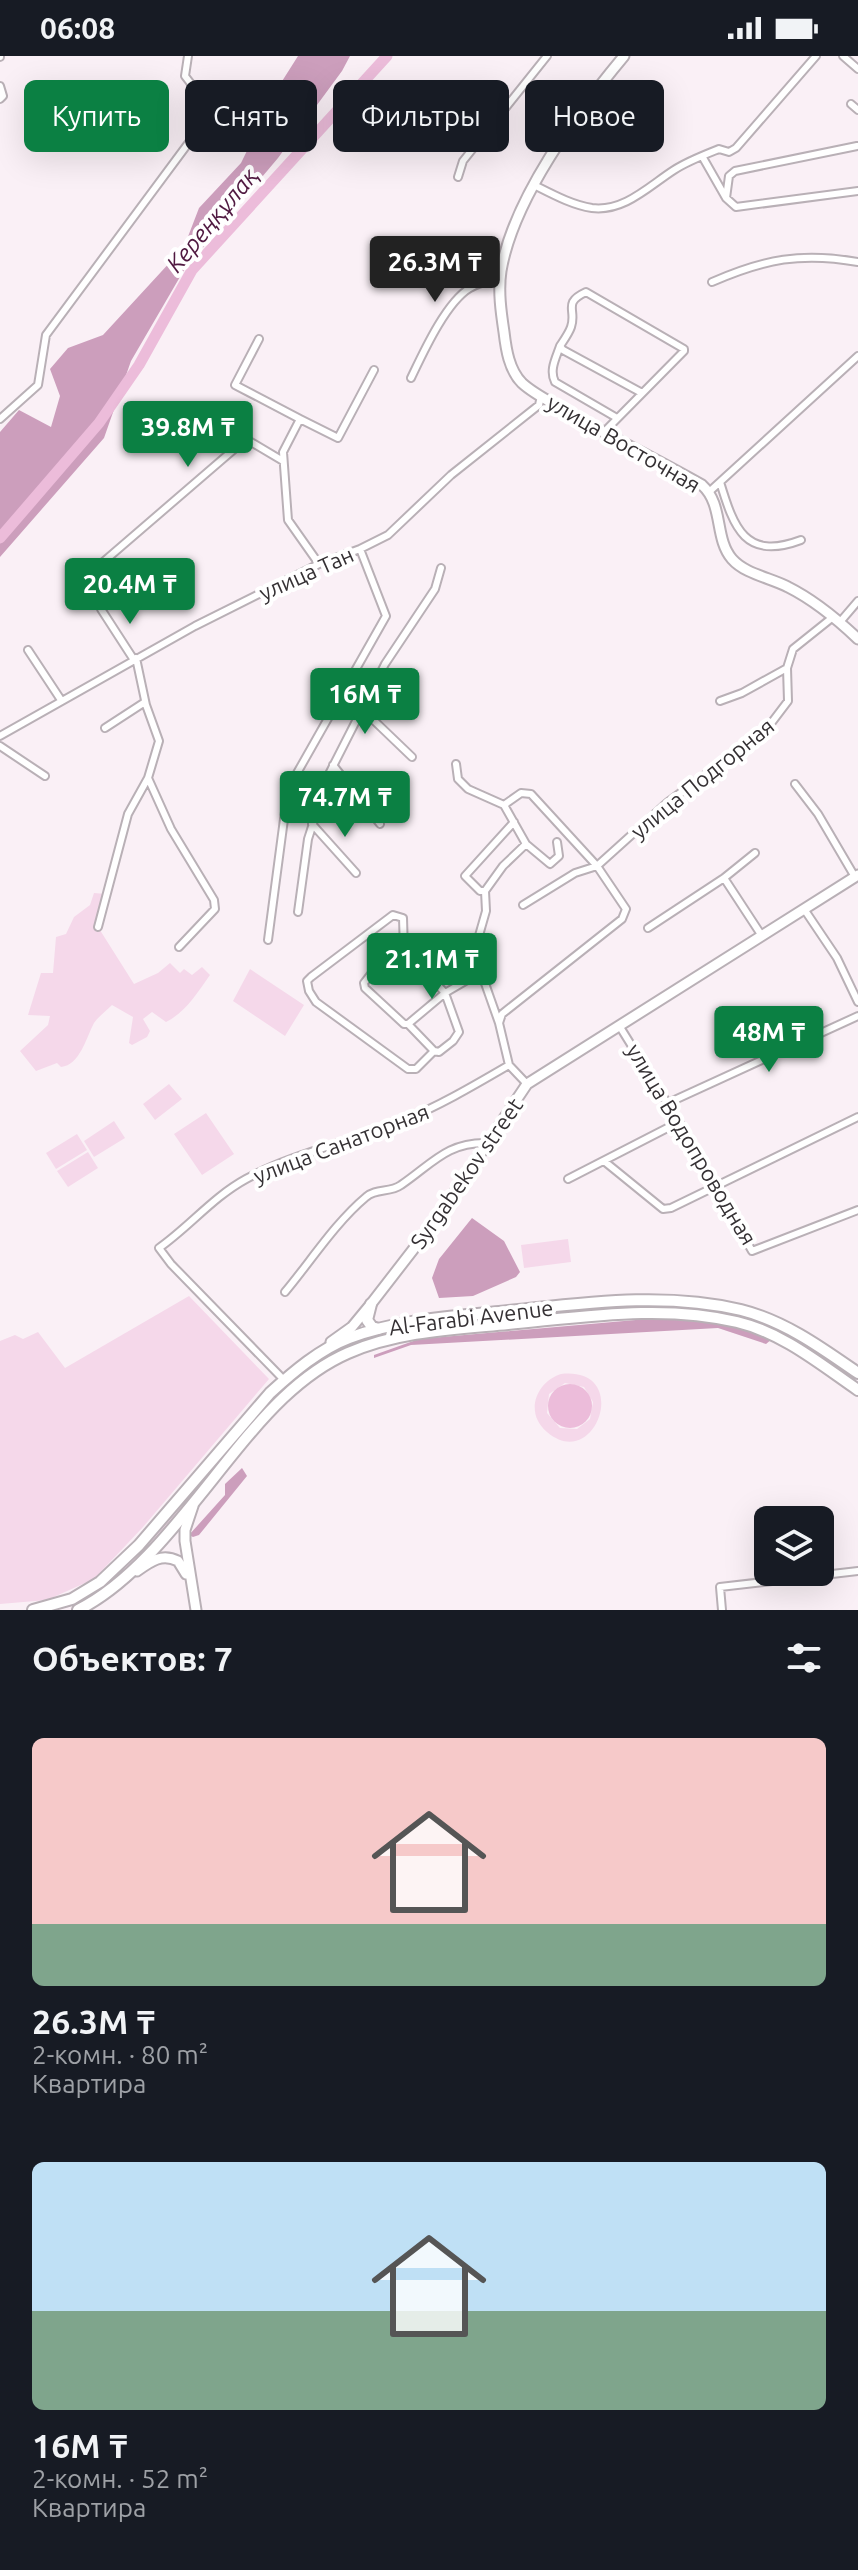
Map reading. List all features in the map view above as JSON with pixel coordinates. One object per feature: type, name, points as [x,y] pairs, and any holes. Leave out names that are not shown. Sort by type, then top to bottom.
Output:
[{"type":"main road","name":"Al-Farabi Avenue","points":[[33,1610],[72,1599],[100,1582],[139,1545],[253,1411],[284,1380],[337,1344],[379,1329],[435,1319],[545,1307],[673,1300],[714,1304],[763,1317],[791,1330],[855,1370]]},
{"type":"main road","points":[[371,1304],[367,1320],[372,1327],[379,1329]]},
{"type":"main road","name":"Al-Farabi Avenue","points":[[78,1610],[105,1594],[147,1555],[267,1414],[303,1382],[346,1353],[398,1338],[453,1329],[589,1316],[645,1312],[692,1314],[740,1323],[770,1334],[858,1390]]},
{"type":"street","points":[[0,419],[38,385],[46,335],[210,114],[214,106],[185,76],[188,56]]},
{"type":"street","points":[[458,177],[463,161],[547,56]]},
{"type":"street","points":[[411,378],[435,332],[459,297],[472,286],[500,279],[509,242],[534,185],[573,122],[624,56]]},
{"type":"street","points":[[534,185],[582,206],[595,208],[612,207],[633,198],[677,168],[719,149],[729,152],[736,148],[816,56]]},
{"type":"street","points":[[843,56],[858,69]]},
{"type":"street","points":[[0,86],[3,96],[0,99]]},
{"type":"street","points":[[851,104],[858,110]]},
{"type":"street","points":[[726,198],[729,176],[735,171],[857,146]]},
{"type":"street","points":[[702,156],[726,198],[736,207],[858,191]]},
{"type":"street","points":[[712,282],[749,266],[781,258],[827,257],[858,262]]},
{"type":"street","name":"улица Восточная","points":[[500,279],[504,338],[516,376],[541,396],[709,492],[717,508],[725,544],[734,561],[789,588],[837,620],[858,639]]},
{"type":"street","points":[[603,433],[684,351],[586,292],[573,300],[571,327],[560,346],[552,376],[555,382],[617,418]]},
{"type":"street","points":[[259,339],[235,385],[338,438],[374,370]]},
{"type":"street","points":[[560,346],[567,354],[642,393]]},
{"type":"street","points":[[709,492],[858,356]]},
{"type":"street","name":"улица Тан","points":[[0,736],[135,659],[319,564],[360,549],[399,527],[451,475],[539,405],[541,396]]},
{"type":"street","points":[[300,419],[283,452],[288,520],[319,564]]},
{"type":"street","points":[[102,563],[246,439],[283,461]]},
{"type":"street","points":[[720,482],[732,522],[747,540],[763,547],[784,546],[801,540]]},
{"type":"street","points":[[268,940],[288,789],[386,616],[360,549]]},
{"type":"street","points":[[298,912],[312,824],[333,765],[385,664],[435,589],[441,568]]},
{"type":"street","points":[[720,701],[742,693],[787,668],[793,649],[837,620],[858,601]]},
{"type":"street","points":[[98,927],[128,814],[148,778],[159,741],[145,702],[135,659],[101,609]]},
{"type":"street","points":[[28,650],[61,700]]},
{"type":"street","name":"улица Подгорная","points":[[523,905],[575,873],[597,866],[668,802],[772,724],[788,701],[787,668]]},
{"type":"street","points":[[105,728],[145,702]]},
{"type":"street","points":[[362,709],[412,757]]},
{"type":"street","points":[[0,746],[45,776]]},
{"type":"street","points":[[456,764],[458,779],[468,789],[504,805],[526,844],[550,864],[559,856],[557,842]]},
{"type":"street","points":[[333,765],[380,824]]},
{"type":"street","points":[[148,778],[171,829],[214,900],[215,909],[179,947]]},
{"type":"street","points":[[795,784],[818,814],[856,876]]},
{"type":"street","points":[[499,1023],[502,1014],[625,915],[626,909],[597,866],[531,794],[521,793],[504,805]]},
{"type":"street","points":[[485,891],[480,891],[465,876],[514,822]]},
{"type":"street","points":[[312,824],[356,873]]},
{"type":"street","points":[[526,844],[503,866],[485,891],[486,911],[478,939],[481,972],[499,1023],[509,1065],[527,1084]]},
{"type":"street","points":[[648,928],[724,878],[755,853]]},
{"type":"street","name":"Syrgabekov street","points":[[284,1380],[313,1354],[352,1327],[371,1304],[436,1220],[527,1084],[856,876]]},
{"type":"street","points":[[724,878],[762,936]]},
{"type":"street","points":[[804,909],[837,958],[858,1002]]},
{"type":"street","points":[[404,951],[371,974],[364,983],[365,988],[404,1024],[408,1024],[434,1051],[439,1052],[459,1032],[445,993],[404,951],[403,918],[393,915],[311,977],[307,981],[309,991],[316,1002],[408,1069],[416,1069],[434,1051]]},
{"type":"street","points":[[408,1024],[445,993],[481,972]]},
{"type":"street","points":[[668,1103],[858,1016]]},
{"type":"street","name":"улица Водопроводная","points":[[620,1027],[668,1103],[752,1251],[858,1210]]},
{"type":"street","name":"улица Санаторная","points":[[284,1380],[159,1248],[224,1193],[247,1178],[398,1123],[442,1104],[509,1065]]},
{"type":"street","points":[[604,1161],[663,1209],[671,1208],[858,1117]]},
{"type":"street","points":[[568,1179],[679,1122]]},
{"type":"street","name":"улица Санаторная","points":[[285,1292],[368,1194],[396,1189],[455,1146],[487,1143]]},
{"type":"street","points":[[196,1499],[185,1530],[196,1610]]},
{"type":"street","points":[[105,1594],[150,1562],[164,1557],[178,1561],[190,1582]]},
{"type":"street","points":[[722,1610],[720,1587],[858,1571]]},
{"type":"shaded area","points":[[298,56],[350,56],[317,105],[317,80],[283,80]]},
{"type":"shaded area","points":[[246,152],[282,152],[184,270],[131,361],[104,438],[0,557],[0,432],[19,410],[51,427],[60,396],[50,369],[68,348],[103,335],[184,247],[199,208],[241,163]]},
{"type":"shaded area","points":[[94,893],[106,894],[98,927],[134,984],[158,973],[170,963],[180,973],[184,969],[192,975],[202,967],[210,975],[191,1002],[173,1018],[166,1022],[152,1012],[143,1019],[150,1031],[147,1037],[132,1045],[129,1043],[133,1017],[112,1005],[94,1023],[82,1050],[73,1061],[61,1067],[57,1063],[36,1071],[20,1051],[48,1025],[50,1016],[28,1015],[41,973],[53,973],[56,937],[66,934],[74,917],[90,905]]},
{"type":"shaded area","points":[[250,969],[304,1005],[285,1036],[233,1001]]},
{"type":"shaded area","points":[[169,1084],[182,1099],[155,1120],[143,1104]]},
{"type":"shaded area","points":[[206,1113],[234,1154],[202,1175],[174,1134]]},
{"type":"shaded area","points":[[114,1121],[125,1138],[94,1157],[84,1141]]},
{"type":"shaded area","points":[[77,1134],[87,1150],[56,1169],[46,1153]]},
{"type":"shaded area","points":[[88,1152],[98,1168],[68,1187],[57,1171]]},
{"type":"shaded area","points":[[472,1218],[504,1241],[520,1272],[516,1277],[473,1296],[439,1298],[432,1278],[439,1259]]},
{"type":"shaded area","points":[[568,1239],[571,1262],[524,1268],[521,1245]]},
{"type":"shaded area","points":[[189,1296],[269,1379],[143,1527],[94,1579],[47,1600],[0,1604],[0,1341],[15,1335],[23,1339],[38,1332],[65,1368]]},
{"type":"shaded area","points":[[664,1302],[719,1308],[779,1326],[858,1376],[858,1380],[774,1329],[717,1311],[684,1307],[634,1307],[499,1316],[416,1327],[360,1339],[397,1329],[473,1316]]},
{"type":"shaded area","points":[[658,1318],[723,1324],[772,1339],[766,1344],[718,1328],[411,1345],[374,1358],[374,1355],[419,1339]]},
{"type":"shaded area","points":[[336,1349],[337,1352],[295,1384],[257,1419],[133,1562],[104,1587],[76,1604],[50,1610],[100,1587],[153,1535],[255,1418],[302,1374]]},
{"type":"shaded area","points":[[561,1374],[583,1376],[596,1386],[601,1400],[599,1416],[592,1430],[580,1440],[565,1441],[547,1432],[536,1416],[536,1399],[552,1378]],"holes":[[[565,1383],[584,1387],[593,1402],[590,1419],[577,1429],[560,1428],[547,1413],[549,1394]]]},
{"type":"shaded area","points":[[570,1384],[585,1391],[592,1406],[585,1421],[570,1428],[555,1421],[548,1406],[555,1391]]},
{"type":"shaded area","points":[[242,1468],[247,1476],[199,1535],[189,1535],[225,1495],[225,1484]]},
{"type":"waterway","name":"Кереңқұлақ","points":[[0,538],[99,423],[139,365],[192,270],[387,56]]}]
